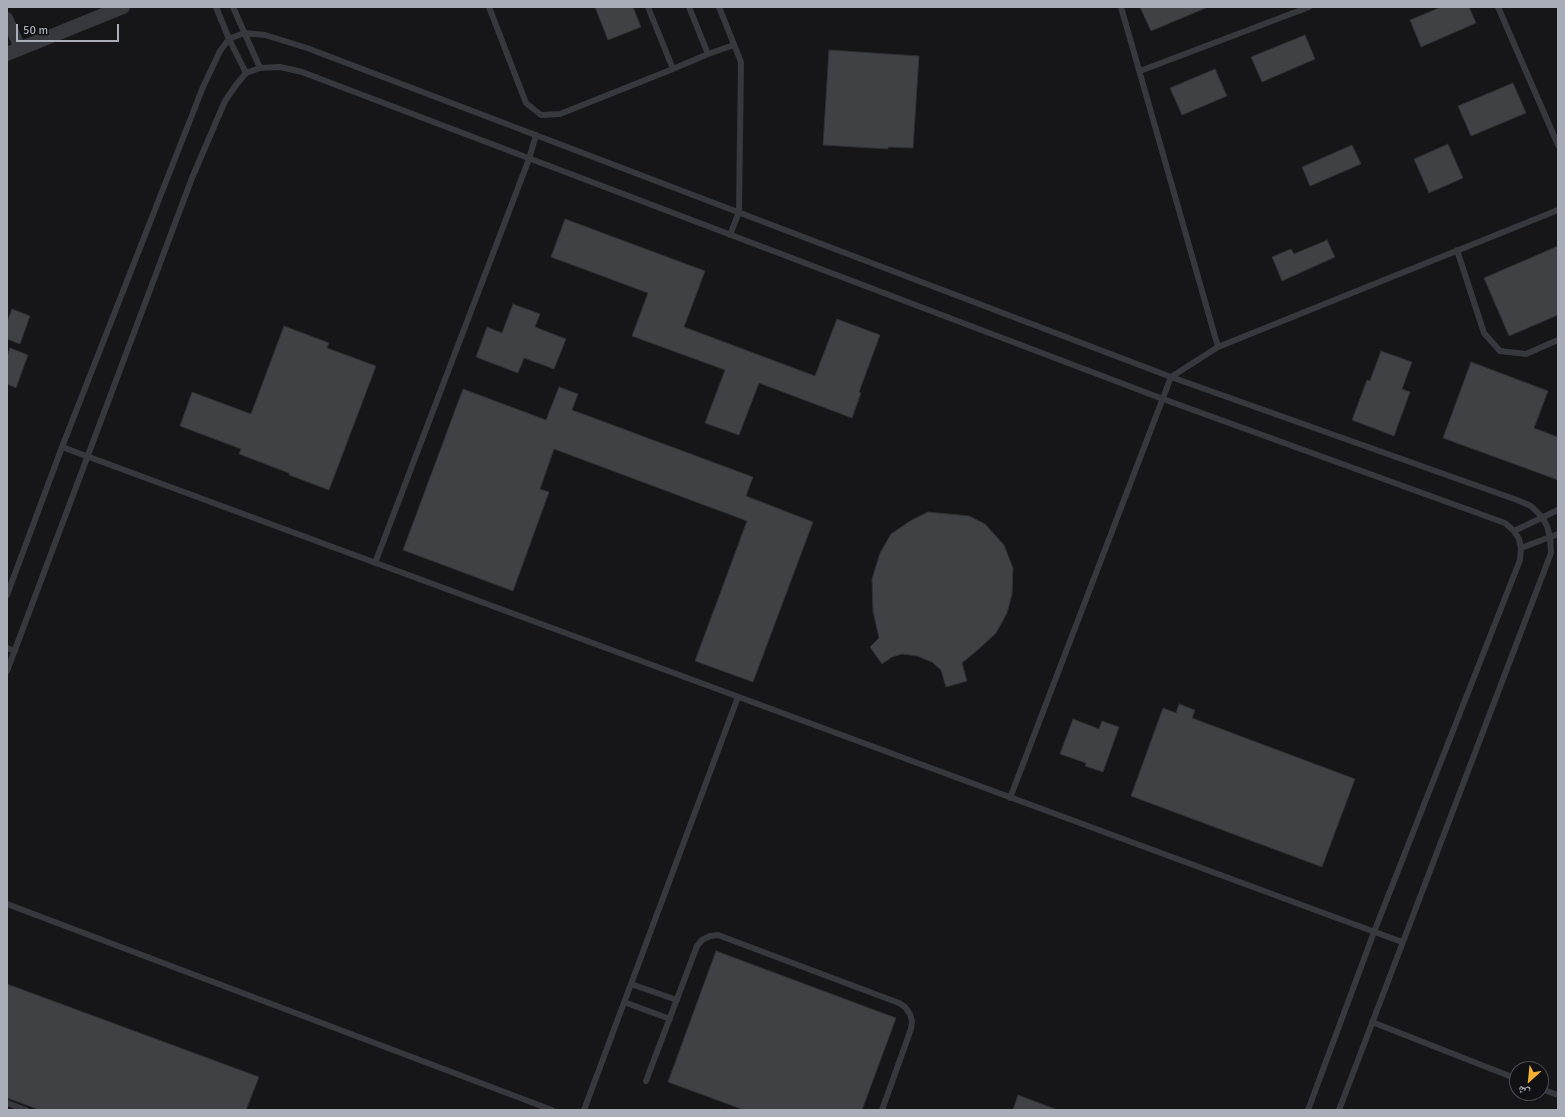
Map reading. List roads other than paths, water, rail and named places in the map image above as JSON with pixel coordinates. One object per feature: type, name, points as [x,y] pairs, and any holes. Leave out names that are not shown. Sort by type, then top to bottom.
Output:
[{"type":"street","points":[[7,54],[123,7]]},
{"type":"street","points":[[7,18],[20,48]]},
{"type":"lane","points":[[216,7],[229,39],[246,73]]},
{"type":"lane","points":[[233,7],[260,68]]},
{"type":"lane","points":[[489,7],[526,103],[542,115],[560,114],[708,54],[734,45]]},
{"type":"lane","points":[[648,7],[674,69]]},
{"type":"lane","points":[[689,7],[708,54]]},
{"type":"lane","points":[[719,7],[741,62],[739,212],[730,235]]},
{"type":"lane","points":[[1121,7],[1218,347]]},
{"type":"lane","points":[[1140,71],[1309,7]]},
{"type":"lane","points":[[1498,7],[1558,145]]},
{"type":"lane","points":[[7,595],[62,448],[203,87],[220,51],[229,39],[244,33],[265,35],[308,48],[1171,377],[1517,500],[1531,506],[1542,517],[1547,526],[1550,537],[1551,553],[1402,942],[1340,1110]]},
{"type":"lane","points":[[7,671],[192,178],[225,101],[246,73],[260,68],[280,67],[302,72],[1163,399],[1505,523],[1514,531],[1519,539],[1521,548],[1520,560],[1374,932],[1308,1110]]},
{"type":"lane","points":[[375,563],[529,159],[536,135]]},
{"type":"lane","points":[[1010,798],[1171,377],[1218,347],[1558,210]]},
{"type":"lane","points":[[1458,250],[1484,333],[1500,351],[1526,354],[1558,340]]},
{"type":"lane","points":[[62,448],[1402,942]]},
{"type":"lane","points":[[1514,531],[1558,510]]},
{"type":"lane","points":[[1521,548],[1558,534]]},
{"type":"lane","points":[[7,648],[15,651]]},
{"type":"lane","points":[[584,1110],[738,697]]},
{"type":"lane","points":[[7,904],[552,1110]]},
{"type":"lane","points":[[646,1081],[697,946],[702,940],[710,936],[718,935],[899,1003],[905,1007],[910,1014],[912,1021],[911,1028],[882,1110]]},
{"type":"lane","points":[[631,984],[677,1000]]},
{"type":"lane","points":[[624,1002],[670,1019]]},
{"type":"lane","points":[[1372,1022],[1509,1076]]},
{"type":"lane","points":[[7,1103],[26,1110]]}]
